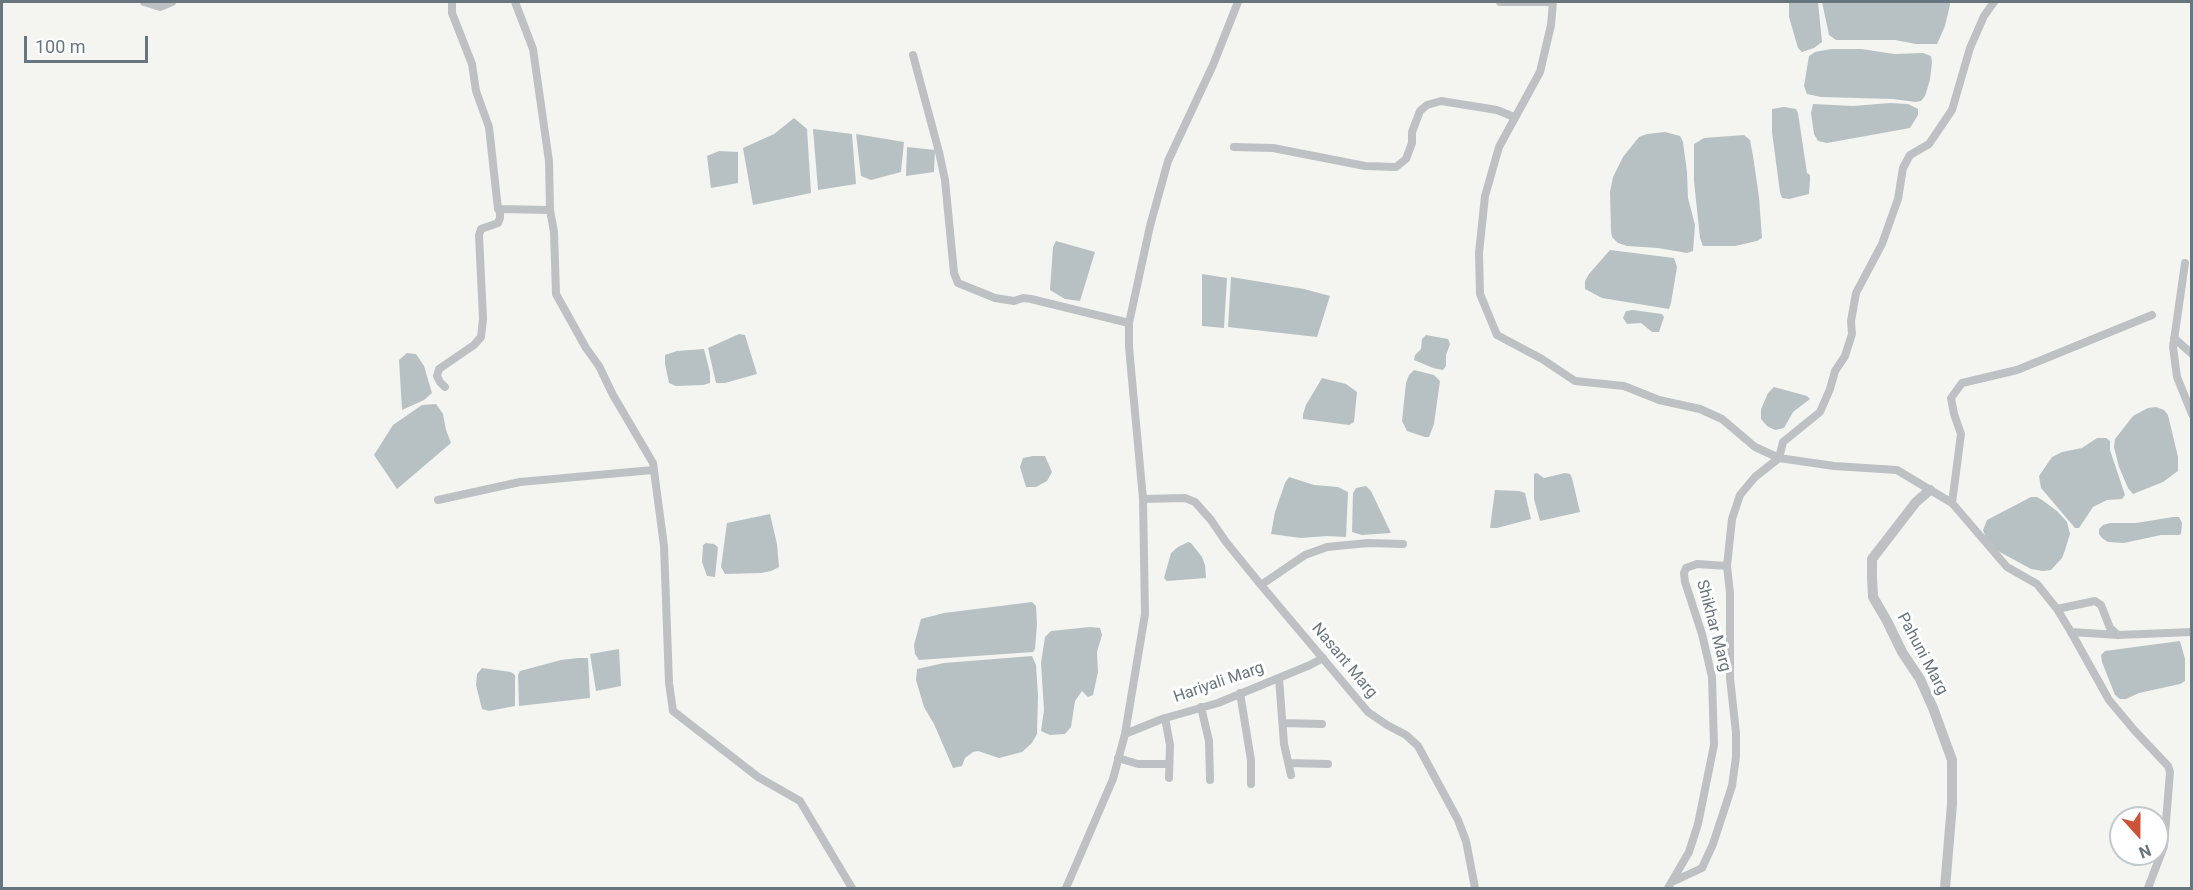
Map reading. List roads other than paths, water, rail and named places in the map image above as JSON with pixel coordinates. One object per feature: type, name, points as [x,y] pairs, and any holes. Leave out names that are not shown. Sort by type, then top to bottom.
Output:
[{"type":"street","points":[[144,2],[160,7],[172,2]]},
{"type":"street","points":[[445,387],[437,376],[439,369],[474,345],[481,337],[483,319],[479,235],[481,228],[498,223],[500,218],[489,128],[476,91],[472,64],[452,13],[452,2]]},
{"type":"street","points":[[515,2],[533,49],[549,161],[556,294],[653,463],[664,546],[668,672],[673,711],[758,777],[800,801],[852,888]]},
{"type":"street","points":[[1066,888],[1113,779],[1125,734],[1145,614],[1143,499],[1129,347],[1129,323],[1150,226],[1168,161],[1213,65],[1238,2]]},
{"type":"street","points":[[1500,2],[1553,2],[1551,25],[1540,72],[1499,147],[1485,196],[1479,253],[1480,294],[1497,335],[1575,381],[1624,386],[1659,400],[1700,409],[1722,419],[1755,447],[1779,458],[1834,466],[1897,470],[1952,503],[2007,567],[2037,584],[2057,609],[2109,700],[2168,766],[2170,772],[2164,846],[2148,888]]},
{"type":"street","points":[[1779,458],[1783,442],[1820,412],[1835,372],[1845,356],[1852,334],[1851,321],[1856,293],[1870,262],[1882,244],[1898,199],[1903,168],[1910,155],[1929,144],[1952,110],[1970,48],[1984,16],[1994,2]]},
{"type":"street","points":[[913,55],[945,180],[954,273],[958,283],[995,298],[1014,301],[1023,298],[1031,299],[1129,323]]},
{"type":"street","points":[[1234,147],[1273,148],[1365,166],[1396,167],[1406,159],[1420,111],[1427,105],[1441,101],[1497,110],[1514,117]]},
{"type":"street","points":[[500,209],[550,210]]},
{"type":"street","points":[[2185,263],[2173,347],[2177,376],[2192,414]]},
{"type":"street","points":[[1952,503],[1961,434],[1951,398],[1962,383],[2034,364],[2152,315]]},
{"type":"street","points":[[2174,338],[2192,354]]},
{"type":"street","name":"Shikhar Marg","points":[[1669,885],[1689,852],[1698,824],[1713,759],[1715,728],[1712,677],[1684,573],[1686,568],[1697,564],[1728,566],[1732,519],[1740,495],[1755,477],[1779,458]]},
{"type":"street","points":[[438,500],[520,482],[653,470]]},
{"type":"street","name":"Pahuni Marg","points":[[1930,490],[1916,502],[1872,560],[1872,577],[1873,597],[1902,652],[1920,679],[1952,759],[1952,804],[1945,888]]},
{"type":"street","name":"Nasant Marg","points":[[1143,499],[1185,498],[1195,502],[1261,585],[1368,712],[1406,735],[1419,746],[1466,840],[1475,888]]},
{"type":"street","points":[[1261,585],[1305,555],[1327,547],[1368,543],[1403,543]]},
{"type":"street","points":[[1669,885],[1702,868],[1713,844],[1732,786],[1736,758],[1736,733],[1731,678],[1728,566]]},
{"type":"street","points":[[2057,609],[2095,601],[2101,605],[2110,628],[2118,635]]},
{"type":"street","points":[[2071,632],[2118,635],[2192,632]]},
{"type":"street","name":"Hariyali Marg","points":[[1125,734],[1240,693],[1323,658]]},
{"type":"street","points":[[1279,678],[1282,723],[1292,775]]},
{"type":"street","points":[[1240,693],[1251,760],[1251,784]]},
{"type":"street","points":[[1202,707],[1209,741],[1209,780]]},
{"type":"street","points":[[1165,718],[1170,745],[1169,778]]},
{"type":"street","points":[[1282,723],[1322,724]]},
{"type":"street","points":[[1118,758],[1138,764],[1169,764]]},
{"type":"street","points":[[1289,763],[1328,764]]}]
